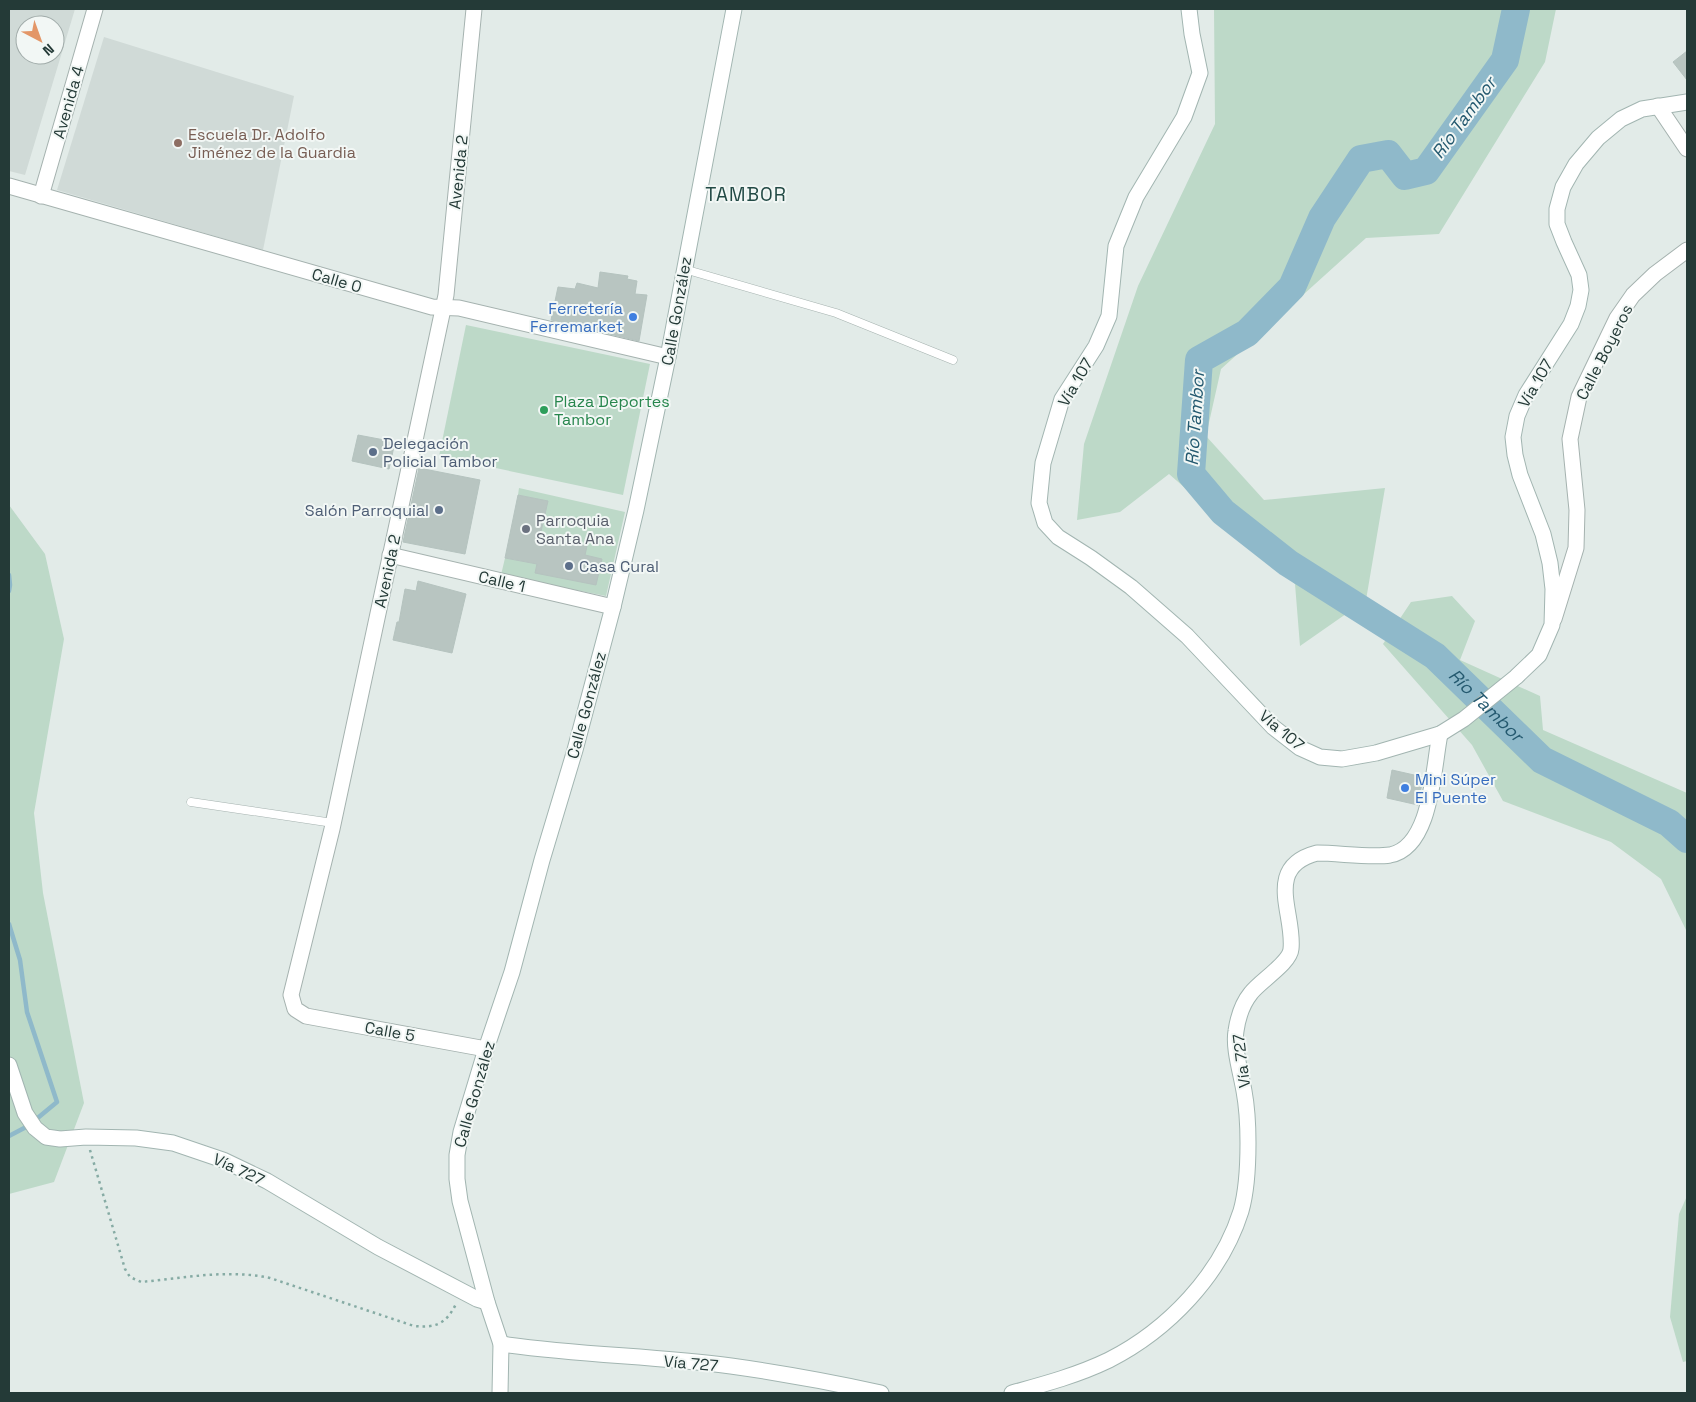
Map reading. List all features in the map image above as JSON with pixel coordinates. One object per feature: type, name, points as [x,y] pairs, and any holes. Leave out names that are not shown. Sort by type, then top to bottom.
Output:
[{"type":"street","name":"Avenida 4","points":[[41,196],[95,9]]},
{"type":"street","name":"Avenida 2","points":[[295,1009],[291,995],[334,824],[444,307],[474,9]]},
{"type":"street","name":"Calle González","points":[[500,1393],[501,1344],[487,1302],[460,1201],[457,1163],[461,1132],[512,972],[542,860],[575,750],[613,607],[636,510],[668,358],[734,9]]},
{"type":"street","name":"Vía 107","points":[[1189,9],[1200,74],[1184,117],[1136,196],[1116,246],[1109,316],[1096,346],[1062,399],[1043,463],[1039,503],[1045,523],[1058,537],[1131,587],[1187,636],[1274,727],[1300,748],[1320,757],[1342,759],[1376,753],[1440,734],[1464,719],[1516,678],[1539,655],[1552,625],[1553,588],[1550,563],[1543,534],[1520,475],[1513,437],[1517,416],[1526,395],[1571,324],[1582,290],[1579,275],[1558,224],[1557,209],[1563,187],[1576,164],[1598,138],[1621,119],[1642,109],[1687,102]]},
{"type":"street","points":[[1658,106],[1687,149]]},
{"type":"street","name":"Calle 0","points":[[9,186],[432,308],[459,308],[668,358]]},
{"type":"street","name":"Calle Boyeros","points":[[1552,625],[1576,548],[1577,510],[1570,439],[1579,396],[1617,318],[1633,295],[1655,274],[1687,250]]},
{"type":"street","name":"Calle 1","points":[[390,556],[613,607]]},
{"type":"street","name":"Vía 727","points":[[1012,1393],[1084,1371],[1138,1343],[1197,1291],[1216,1264],[1230,1238],[1241,1210],[1246,1177],[1248,1142],[1246,1113],[1235,1034],[1239,1013],[1250,994],[1262,980],[1282,965],[1291,952],[1292,934],[1285,898],[1285,886],[1288,875],[1297,863],[1309,855],[1332,853],[1375,856],[1390,855],[1412,842],[1425,816],[1440,734]]},
{"type":"street","name":"Calle 5","points":[[295,1009],[306,1016],[486,1049]]},
{"type":"street","name":"Vía 727","points":[[9,1065],[24,1113],[34,1128],[46,1137],[60,1139],[86,1137],[136,1138],[173,1143],[223,1160],[267,1181],[378,1247],[476,1299],[487,1302]]},
{"type":"street","name":"Vía 727","points":[[501,1344],[730,1366],[833,1382],[881,1393]]},
{"type":"lane","points":[[684,269],[836,313],[953,360]]},
{"type":"lane","points":[[191,802],[334,824]]},
{"type":"path","points":[[86,1137],[125,1269],[130,1277],[141,1282],[252,1274],[270,1278],[414,1326],[425,1327],[435,1326],[449,1316],[456,1304],[457,1288]]},
{"type":"shaded area","points":[[9,9],[75,9],[65,42],[65,15],[15,15],[15,65],[58,65],[25,175],[9,171]]},
{"type":"shaded area","name":"Escuela Dr. Adolfo Jiménez de la Guardia","points":[[104,37],[294,96],[263,250],[57,190]]},
{"type":"green space","points":[[1214,9],[1556,9],[1545,62],[1439,234],[1366,238],[1221,369],[1206,436],[1264,500],[1385,488],[1366,600],[1300,646],[1295,584],[1169,474],[1120,512],[1077,520],[1084,444],[1138,286],[1215,124]]},
{"type":"green space","name":"Plaza Deportes Tambor","points":[[466,325],[650,364],[623,495],[439,456]]},
{"type":"green space","points":[[519,488],[625,512],[606,596],[501,575],[505,558],[535,563],[547,501],[518,495]]},
{"type":"green space","points":[[9,505],[45,554],[64,639],[34,813],[43,893],[84,1103],[54,1182],[9,1194]]},
{"type":"green space","points":[[1452,596],[1475,621],[1460,660],[1540,696],[1543,730],[1687,793],[1687,932],[1661,879],[1611,842],[1503,801],[1472,745],[1383,644],[1411,602]]},
{"type":"green space","points":[[1687,1196],[1687,1361],[1683,1362],[1670,1317],[1679,1214]]},
{"type":"building","points":[[1687,51],[1687,80],[1673,62]]},
{"type":"building","points":[[600,272],[628,276],[627,279],[637,281],[635,294],[647,295],[639,341],[589,329],[589,327],[551,320],[558,287],[575,289],[577,283],[598,288]]},
{"type":"building","name":"Delegación Policial Tambor","points":[[358,435],[395,442],[389,469],[352,461]]},
{"type":"building","name":"Salón Parroquial","points":[[419,468],[480,480],[465,554],[403,542]]},
{"type":"building","points":[[518,495],[548,501],[540,536],[587,546],[585,555],[602,559],[596,585],[535,573],[537,564],[505,558]]},
{"type":"building","points":[[418,581],[466,594],[452,653],[393,640],[397,622],[399,622],[405,589],[416,591]]},
{"type":"building","name":"Mini Súper El Puente","points":[[1392,770],[1423,777],[1418,805],[1387,798]]},
{"type":"waterway","name":"Río Tambor","points":[[1516,9],[1505,60],[1426,171],[1405,176],[1388,154],[1361,159],[1322,218],[1292,287],[1247,333],[1199,360],[1191,474],[1223,512],[1288,563],[1435,656],[1542,760],[1669,823],[1687,839]]},
{"type":"waterway","points":[[9,575],[9,591]]},
{"type":"waterway","points":[[9,924],[20,960],[27,1012],[57,1102],[28,1126],[9,1136]]},
{"type":"place","name":"Escuela Dr. Adolfo Jiménez de la Guardia","points":[[178,143]]},
{"type":"place","name":"Ferretería Ferremarket","points":[[633,317]]},
{"type":"place","name":"Plaza Deportes Tambor","points":[[544,410]]},
{"type":"place","name":"Delegación Policial Tambor","points":[[373,452]]},
{"type":"place","name":"Salón Parroquial","points":[[439,510]]},
{"type":"place","name":"Parroquia Santa Ana","points":[[526,529]]},
{"type":"place","name":"Casa Cural","points":[[569,566]]},
{"type":"place","name":"Mini Súper El Puente","points":[[1405,788]]},
{"type":"district","name":"TAMBOR","points":[[746,194]]}]
